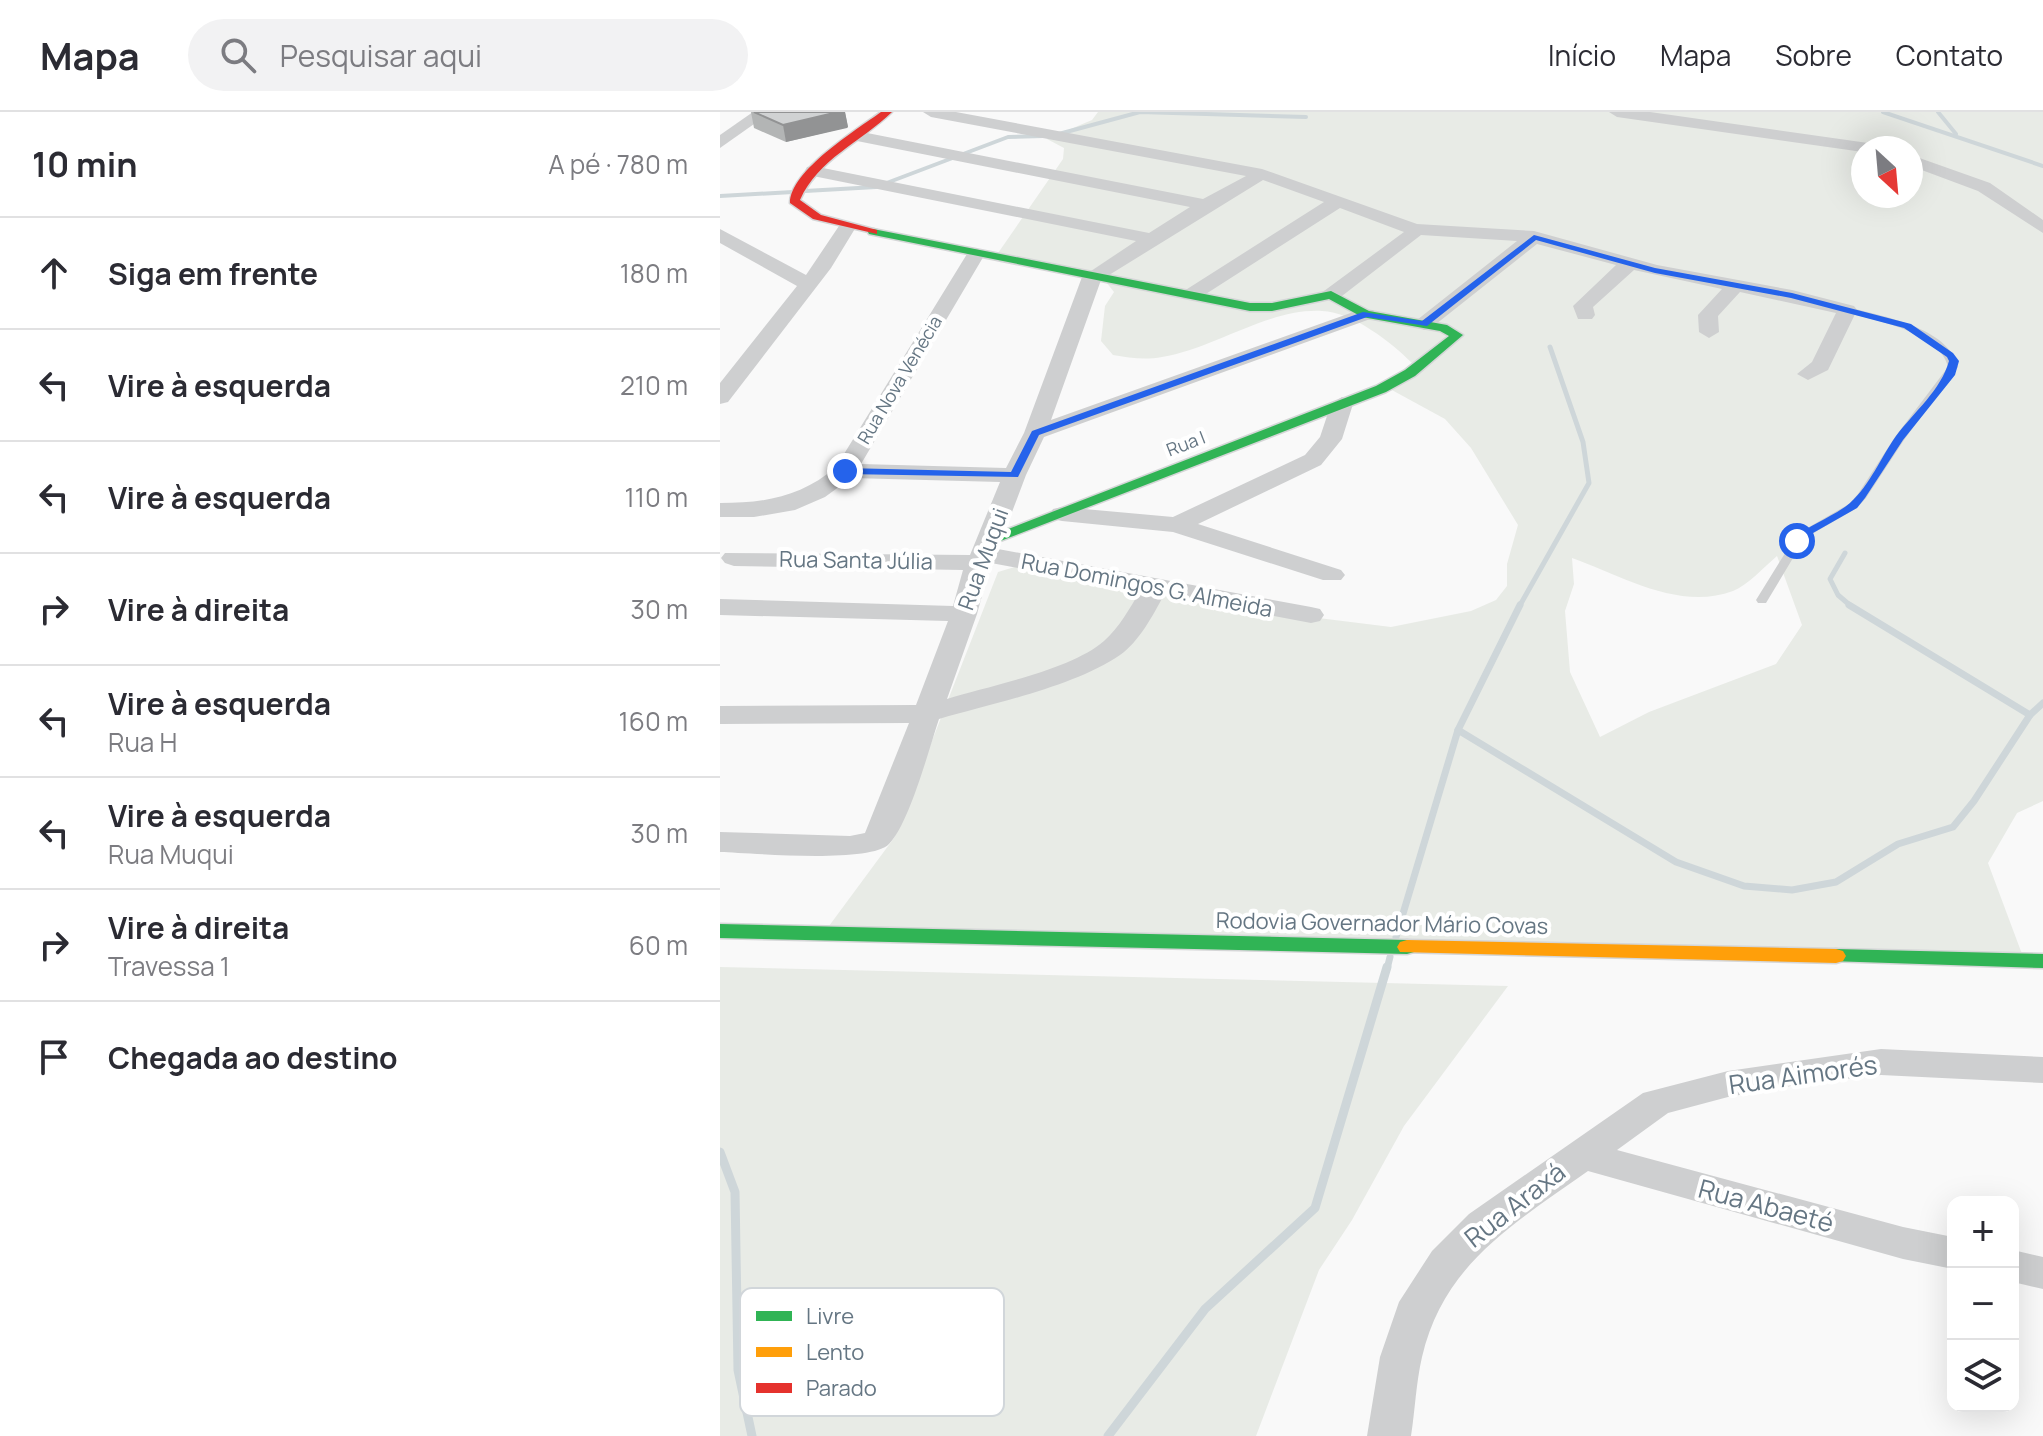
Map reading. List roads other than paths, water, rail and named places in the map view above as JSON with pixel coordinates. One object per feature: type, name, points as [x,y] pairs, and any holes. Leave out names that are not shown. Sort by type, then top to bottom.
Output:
[{"type":"street","points":[[720,143],[763,112]]},
{"type":"street","points":[[887,112],[813,171],[797,191],[794,201],[817,217],[847,227],[1250,307],[1272,307],[1331,295],[1412,235],[1414,229]]},
{"type":"street","points":[[931,112],[1262,174],[1414,229],[1534,237],[1629,264],[1847,310],[1821,366],[1808,374]]},
{"type":"street","points":[[1617,112],[1851,146]]},
{"type":"street","points":[[857,136],[1206,205]]},
{"type":"street","points":[[1923,164],[1984,187],[2043,228]]},
{"type":"street","points":[[813,171],[1151,239]]},
{"type":"street","points":[[1092,277],[1206,205],[1262,174]]},
{"type":"street","points":[[1191,295],[1338,201]]},
{"type":"street","points":[[720,397],[737,361],[808,284],[847,227]]},
{"type":"street","points":[[720,235],[808,284]]},
{"type":"street","points":[[1331,295],[1366,314],[1424,324],[1534,237]]},
{"type":"street","name":"Rua Nova Venécia","points":[[720,510],[764,511],[810,496],[824,489],[845,471],[976,254]]},
{"type":"street","points":[[1585,315],[1583,306],[1629,264]]},
{"type":"street","name":"Rua Muqui","points":[[720,842],[850,846],[875,841],[883,832],[984,553],[1014,475],[1035,433],[1092,277]]},
{"type":"street","points":[[1709,332],[1708,315],[1735,286]]},
{"type":"street","points":[[1035,433],[1366,314]]},
{"type":"street","name":"Rua I","points":[[984,553],[1062,514],[1395,383],[1456,338],[1454,332],[1424,324]]},
{"type":"street","points":[[1176,525],[1313,460],[1331,439],[1342,404]]},
{"type":"street","points":[[845,471],[1014,475]]},
{"type":"street","points":[[727,561],[764,511]]},
{"type":"street","points":[[1062,514],[1176,525],[1332,575]]},
{"type":"street","name":"Rua Santa Júlia","points":[[727,561],[984,553]]},
{"type":"street","name":"Rua Domingos G. Almeida","points":[[984,553],[1311,615]]},
{"type":"street","points":[[720,715],[927,714],[1074,669],[1113,648],[1137,619],[1156,586]]},
{"type":"street","points":[[720,607],[964,614]]},
{"type":"street","name":"Rodovia Governador Mário Covas","points":[[720,931],[2043,961]]},
{"type":"street","name":"Rua Aimorés","points":[[1580,1154],[1656,1103],[1728,1084],[1881,1062],[2043,1070]]},
{"type":"street","name":"Rua Abaeté","points":[[1580,1154],[1903,1243],[1947,1252]]},
{"type":"street","name":"Rua Araxá","points":[[1389,1436],[1401,1357],[1420,1302],[1446,1262],[1483,1225],[1580,1154]]},
{"type":"street","points":[[2019,1267],[2043,1273]]},
{"type":"lane","points":[[1762,600],[1801,536],[1853,506],[1862,496],[1899,439],[1953,367],[1954,361],[1950,355],[1920,332],[1847,310]]},
{"type":"waterway","points":[[1055,135],[1140,112],[1306,117]]},
{"type":"waterway","points":[[1883,112],[2043,166]]},
{"type":"waterway","points":[[1938,112],[1956,134]]},
{"type":"waterway","points":[[805,191],[876,187],[1008,137],[1043,136]]},
{"type":"waterway","points":[[720,196],[793,192]]},
{"type":"waterway","points":[[1519,607],[1589,483],[1583,442],[1550,347]]},
{"type":"waterway","points":[[1845,553],[1830,579],[1838,595],[1851,606]]},
{"type":"waterway","points":[[1851,606],[2030,715]]},
{"type":"waterway","points":[[1458,730],[1519,607]]},
{"type":"waterway","points":[[2030,715],[2043,703]]},
{"type":"waterway","points":[[1458,730],[1676,862],[1744,886],[1792,890],[1836,882],[1898,844],[1953,827],[1974,801],[2030,715]]},
{"type":"waterway","points":[[1396,937],[1458,730]]},
{"type":"waterway","points":[[1387,969],[1390,957]]},
{"type":"waterway","points":[[1108,1436],[1205,1309],[1315,1208],[1387,967]]},
{"type":"waterway","points":[[720,1152],[735,1192],[740,1379]]},
{"type":"waterway","points":[[748,1416],[752,1436]]}]
